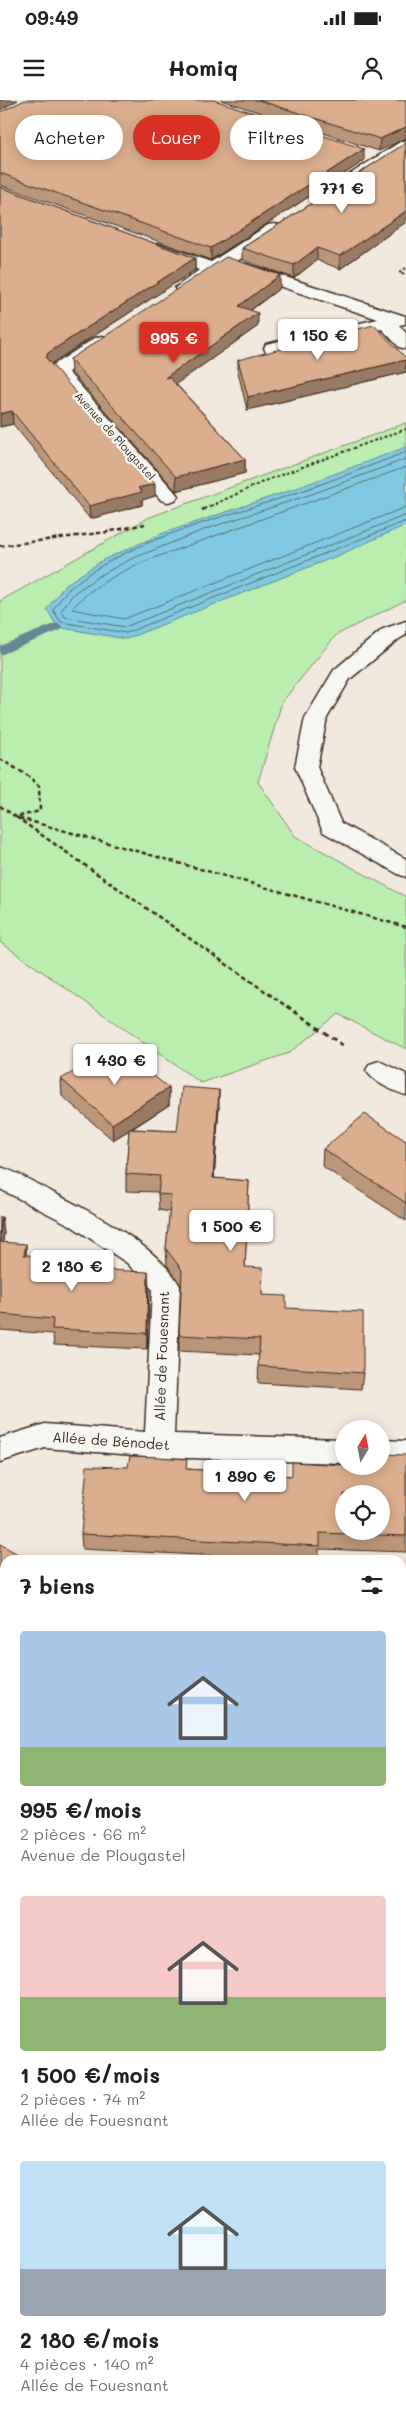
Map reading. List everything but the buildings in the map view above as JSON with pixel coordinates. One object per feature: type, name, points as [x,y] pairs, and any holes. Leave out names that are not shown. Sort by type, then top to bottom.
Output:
[{"type":"street","points":[[312,204],[406,145]]},
{"type":"street","points":[[362,153],[381,159]]},
{"type":"street","points":[[172,296],[288,220]]},
{"type":"street","points":[[138,242],[397,319]]},
{"type":"street","points":[[397,319],[406,343]]},
{"type":"street","points":[[273,348],[397,319]]},
{"type":"street","name":"Avenue de Plougastel","points":[[114,334],[57,371],[168,496]]},
{"type":"street","points":[[406,627],[391,634],[342,675],[316,718],[306,766],[331,827],[406,869]]},
{"type":"street","points":[[379,1070],[406,1086]]},
{"type":"street","name":"Allée de Fouesnant","points":[[0,1177],[80,1218],[137,1256],[166,1286],[159,1445]]},
{"type":"street","name":"Allée de Bénodet","points":[[0,1450],[45,1436],[159,1445],[335,1451]]},
{"type":"street","points":[[390,1452],[406,1453]]},
{"type":"path","points":[[406,268],[399,273],[406,275]]},
{"type":"path","points":[[0,759],[27,775],[40,786],[40,811],[16,817]]},
{"type":"path","points":[[0,806],[379,1070]]},
{"type":"path","points":[[16,817],[406,927]]},
{"type":"green space","points":[[406,423],[406,600],[336,635],[282,702],[258,782],[295,836],[406,897],[406,1049],[338,1014],[289,1053],[201,1083],[0,942],[0,601],[150,517]]},
{"type":"water","points":[[406,447],[406,525],[337,556],[126,639],[57,627],[47,609],[65,585],[103,560],[161,534],[297,488]]},
{"type":"waterway","points":[[0,651],[57,627]]}]
